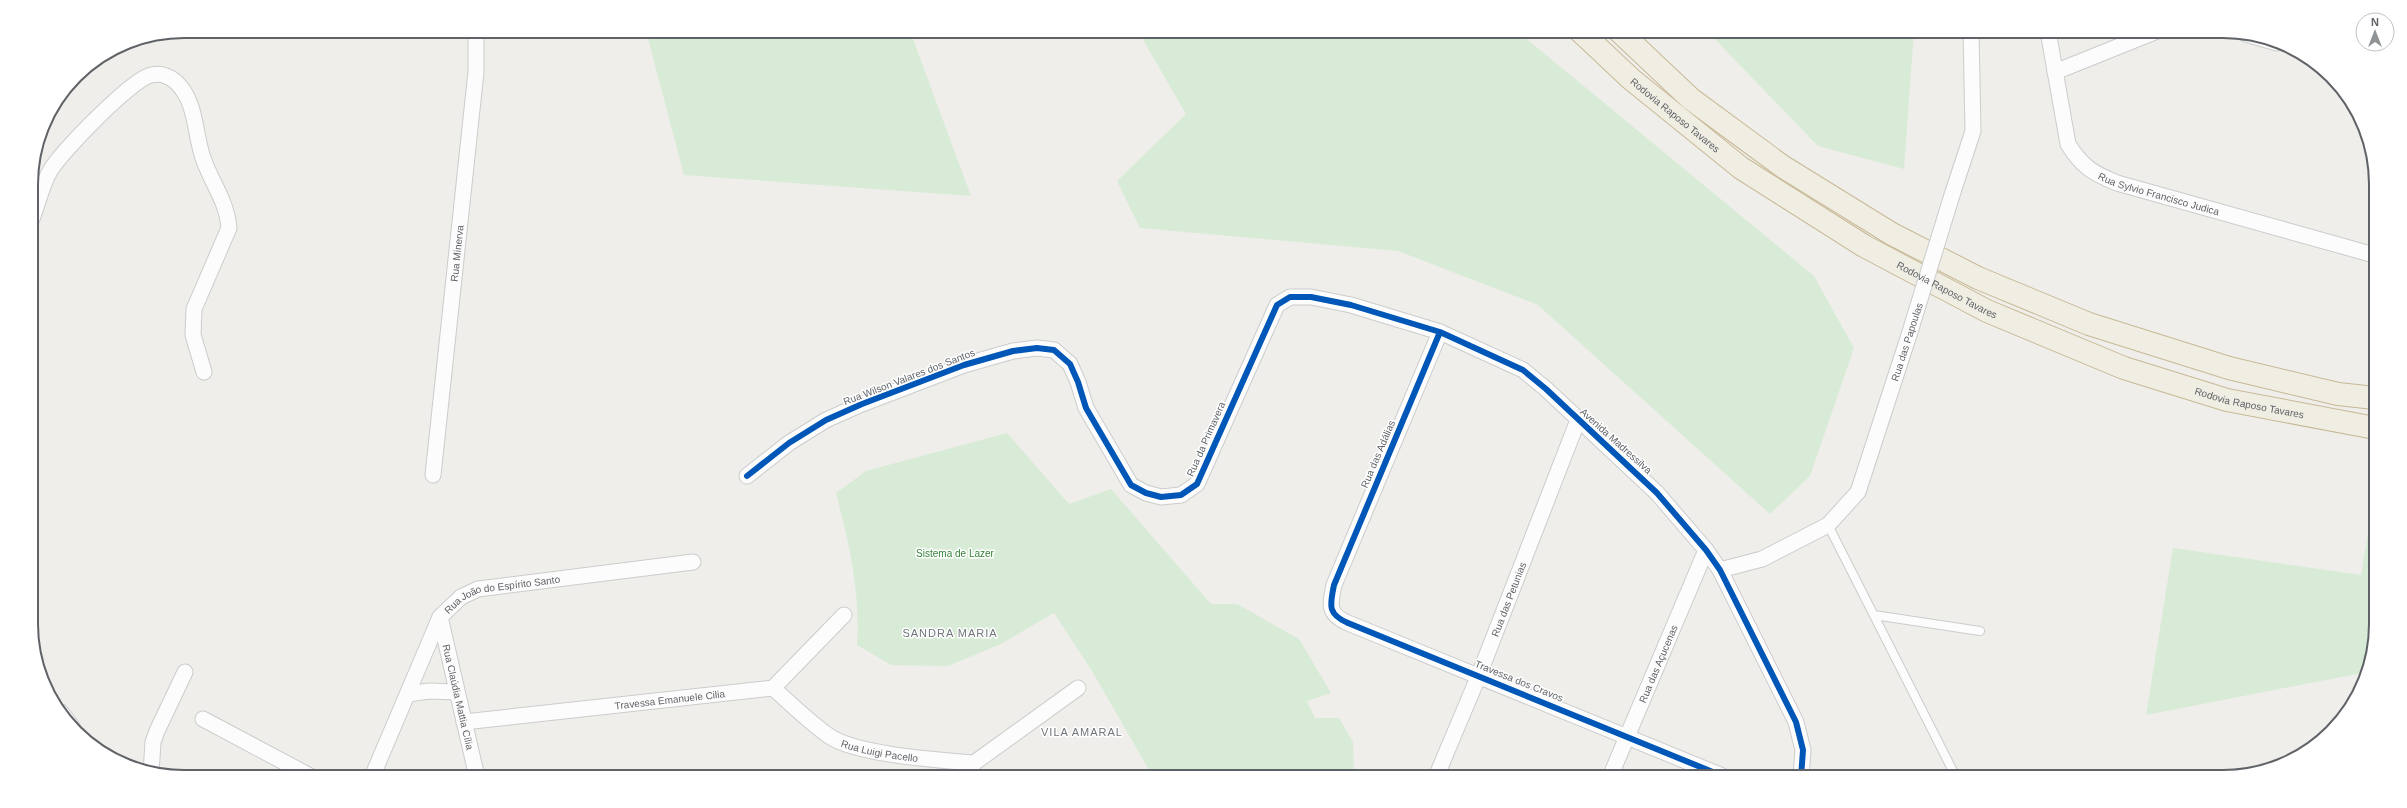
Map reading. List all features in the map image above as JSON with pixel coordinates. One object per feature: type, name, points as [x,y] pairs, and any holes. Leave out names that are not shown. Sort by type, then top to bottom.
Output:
[{"type":"highway","name":"Rodovia Raposo Tavares","points":[[1587,38],[1631,79],[1741,168],[1864,246],[1987,311],[2124,368],[2227,400],[2369,427]]},
{"type":"highway","points":[[1626,38],[1691,99],[1782,166],[1892,234],[1978,278],[2089,324],[2229,368],[2338,394],[2369,397]]},
{"type":"street","name":"Rua Minerva","points":[[433,475],[476,72],[476,38]]},
{"type":"street","name":"Rua das Papoulas","points":[[1720,570],[1762,559],[1828,525],[1858,492],[1973,131],[1972,38]]},
{"type":"street","name":"Rua Sylvio Francisco Judica","points":[[2049,38],[2068,144],[2076,158],[2090,171],[2117,183],[2369,254]]},
{"type":"street","points":[[2055,72],[2140,38]]},
{"type":"street","points":[[38,204],[51,170],[75,141],[136,82],[150,75],[164,74],[175,81],[189,96],[203,158],[228,214],[229,228],[194,309],[193,335],[204,372]]},
{"type":"street","name":"Avenida Madressilva","points":[[1271,317],[1277,305],[1290,297],[1311,297],[1351,305],[1440,332],[1523,370],[1546,389],[1657,493],[1706,550],[1720,570],[1796,722],[1803,750],[1804,770]]},
{"type":"street","name":"Rua da Primavera","points":[[1078,382],[1086,408],[1131,485],[1146,493],[1161,497],[1181,495],[1197,484],[1271,317]]},
{"type":"street","name":"Rua das Adálias","points":[[1334,585],[1440,332]]},
{"type":"street","name":"Rua Wilson Valares dos Santos","points":[[747,476],[789,443],[826,420],[964,365],[1013,351],[1038,348],[1054,350],[1070,364],[1078,382]]},
{"type":"street","name":"Rua das Petunias","points":[[1439,770],[1479,675],[1578,420]]},
{"type":"street","name":"Rua das Açucenas","points":[[1613,770],[1626,735],[1706,550]]},
{"type":"street","name":"Rua João do Espírito Santo","points":[[375,770],[440,617],[461,597],[478,589],[693,562]]},
{"type":"street","name":"Travessa dos Cravos","points":[[1334,585],[1330,603],[1337,618],[1708,770]]},
{"type":"street","points":[[773,688],[844,615]]},
{"type":"street","name":"Rua Claúdia Mattia Cília","points":[[440,617],[475,770]]},
{"type":"street","points":[[152,766],[154,742],[157,731],[185,672]]},
{"type":"street","name":"Travessa Emanuele Cilia","points":[[464,722],[773,688]]},
{"type":"street","name":"Rua Luigi Pacello","points":[[773,688],[830,737],[859,748],[923,759],[974,763]]},
{"type":"street","points":[[970,770],[974,763],[1078,688]]},
{"type":"street","points":[[408,694],[428,691],[457,692]]},
{"type":"street","points":[[203,719],[299,770]]},
{"type":"lane","points":[[1828,525],[1850,572],[1874,614],[1952,770]]},
{"type":"lane","points":[[1874,614],[1980,631]]},
{"type":"green space","points":[[648,38],[913,38],[971,196],[684,175]]},
{"type":"green space","points":[[1142,38],[1525,38],[1814,276],[1854,348],[1810,476],[1770,514],[1538,305],[1398,251],[1140,228],[1117,181],[1186,114]]},
{"type":"green space","points":[[1714,38],[1913,38],[1904,169],[1818,146]]},
{"type":"green space","name":"Sistema de Lazer","points":[[1007,433],[1069,504],[1111,489],[1211,604],[1237,604],[1299,639],[1331,693],[1307,701],[1315,718],[1339,718],[1353,742],[1354,770],[1149,770],[1092,671],[1054,613],[1001,644],[948,666],[891,665],[857,645],[857,605],[853,568],[836,493],[866,471]]},
{"type":"green space","points":[[2369,528],[2369,633],[2360,673],[2146,715],[2173,548],[2361,575]]},
{"type":"cycle path","points":[[747,476],[789,443],[826,420],[862,404],[964,365],[1013,351],[1037,348],[1054,350],[1070,364],[1078,382],[1086,408],[1131,485],[1146,493],[1161,497],[1181,495],[1197,484],[1277,305],[1290,297],[1311,297],[1351,305],[1440,332],[1523,370],[1546,389],[1657,493],[1706,550],[1720,570],[1796,722],[1803,750],[1802,770]]},
{"type":"cycle path","points":[[1440,332],[1334,585],[1331,603],[1333,612],[1341,620],[1348,623],[1708,770]]},
{"type":"district","name":"SANDRA MARIA","points":[[950,633]]},
{"type":"district","name":"VILA AMARAL","points":[[1082,732]]}]
